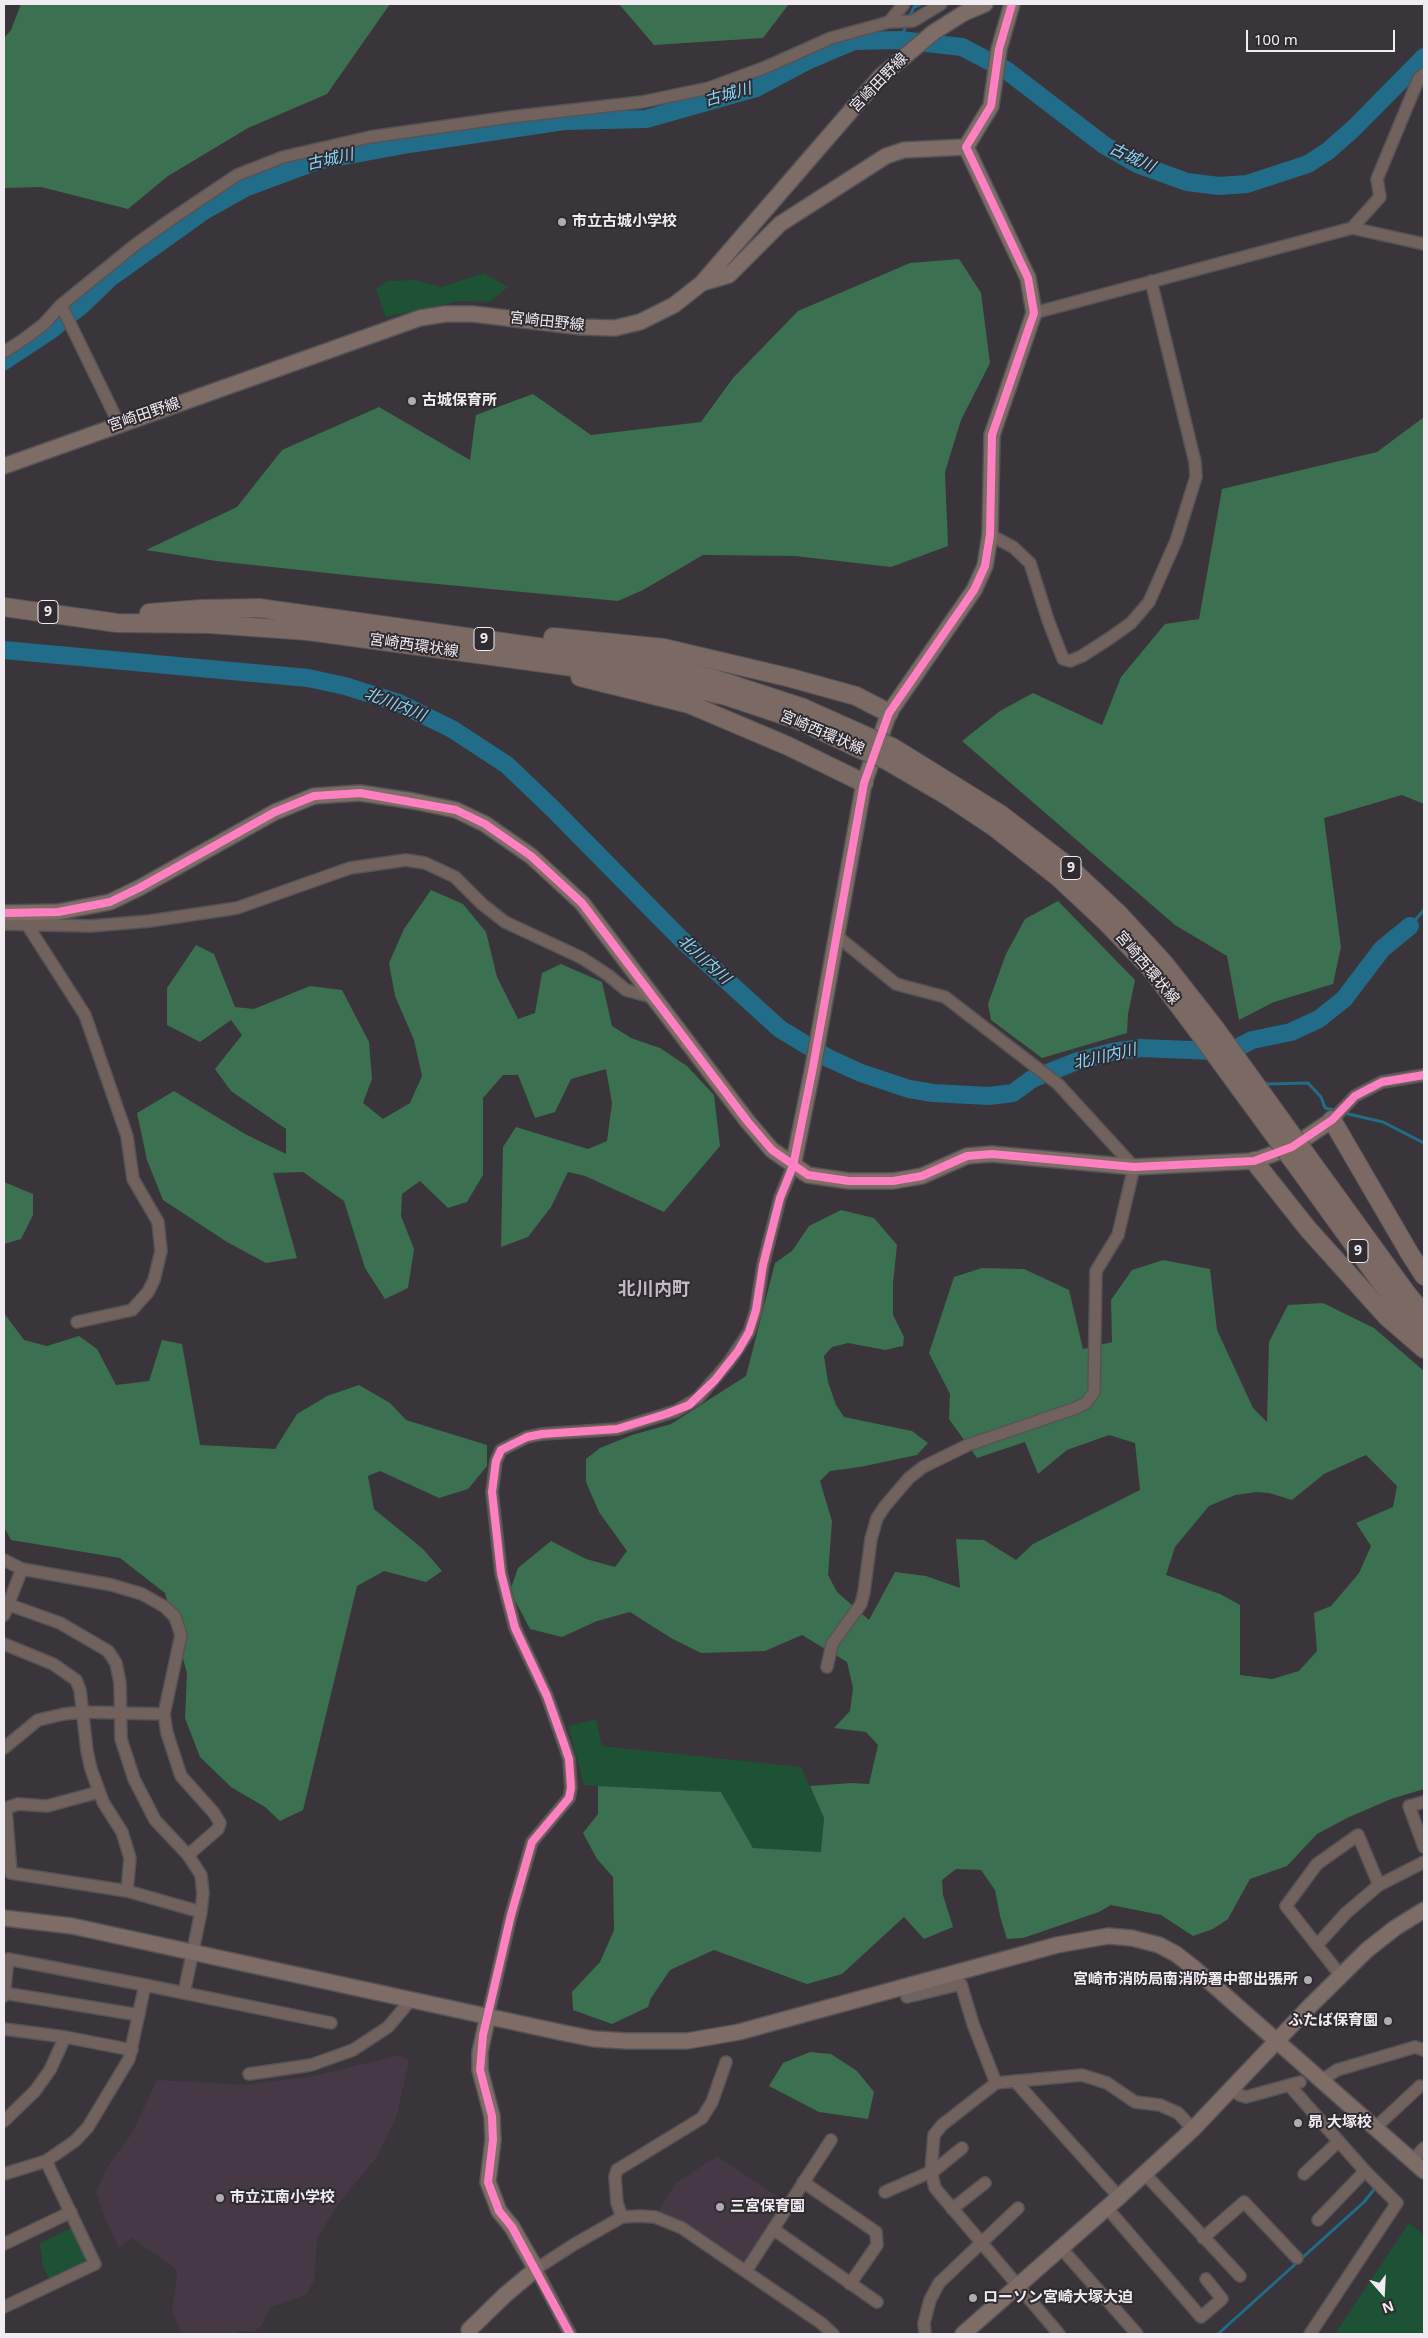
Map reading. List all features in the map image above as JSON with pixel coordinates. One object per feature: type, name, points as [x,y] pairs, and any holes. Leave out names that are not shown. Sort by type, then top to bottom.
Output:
[{"type":"main road","name":"宮崎西環状線","points":[[4,607],[117,623],[209,624],[308,631],[500,658],[562,664],[639,676],[726,696],[864,743],[889,754],[1000,814],[1070,867],[1132,928],[1164,963],[1208,1031],[1302,1161],[1424,1314]]},
{"type":"main road","name":"宮崎西環状線","points":[[91,618],[201,609],[259,608],[652,663],[715,679],[802,708],[864,743]]},
{"type":"main road","points":[[515,643],[550,637],[664,648],[791,678],[856,696],[889,713]]},
{"type":"main road","points":[[562,664],[576,676],[689,704],[788,746],[864,783]]},
{"type":"main road","points":[[1332,1120],[1424,1276]]},
{"type":"main road","points":[[1254,1161],[1308,1228],[1388,1317],[1424,1349]]},
{"type":"main road","name":"宮崎西環状線","points":[[1302,1161],[1382,1284],[1424,1333]]},
{"type":"street","points":[[889,22],[904,4]]},
{"type":"street","points":[[4,352],[44,324],[61,305],[170,220],[238,175],[283,157],[370,137],[510,117],[642,102],[710,88],[831,38],[889,22],[913,21],[941,4]]},
{"type":"street","name":"宮崎田野線","points":[[4,466],[420,318],[445,314],[473,314],[582,327],[615,328],[640,322],[674,305],[702,283],[881,76],[906,53],[934,32],[964,13],[985,4]]},
{"type":"street","points":[[966,146],[991,106],[999,49],[1012,4]]},
{"type":"street","points":[[1352,228],[1380,197],[1377,179],[1419,78],[1424,74]]},
{"type":"street","points":[[702,283],[729,275],[780,224],[886,156],[904,150],[966,146]]},
{"type":"street","points":[[570,2334],[512,2227],[499,2211],[488,2182],[493,2140],[492,2116],[480,2070],[480,2052],[511,1915],[532,1842],[569,1798],[571,1788],[569,1759],[547,1696],[514,1628],[501,1573],[492,1492],[496,1461],[501,1450],[527,1437],[617,1428],[676,1411],[698,1398],[729,1362],[749,1332],[756,1310],[763,1265],[780,1198],[793,1166],[813,1067],[864,783],[889,713],[974,590],[985,566],[990,535],[992,435],[1034,313],[1028,278],[966,146]]},
{"type":"street","points":[[1034,313],[1352,228],[1424,244]]},
{"type":"street","points":[[990,535],[1013,547],[1030,563],[1048,620],[1063,659],[1070,661],[1082,656],[1110,638],[1130,623],[1149,602],[1176,541],[1196,477],[1195,462],[1151,281]]},
{"type":"street","points":[[61,305],[119,424]]},
{"type":"street","points":[[4,913],[58,912],[110,902],[275,812],[314,796],[360,793],[456,810],[492,829],[531,856],[582,903],[748,1122],[772,1150],[808,1175],[849,1181],[893,1182],[922,1176],[967,1156],[992,1154],[1134,1167],[1254,1161],[1292,1147],[1332,1120],[1355,1096],[1382,1082],[1424,1075]]},
{"type":"street","points":[[4,924],[26,923],[91,926],[150,921],[237,908],[350,868],[406,860],[425,863],[455,877],[482,904],[505,922],[582,958],[608,974],[626,990],[655,998]]},
{"type":"street","points":[[26,923],[85,1015],[127,1136],[133,1179],[158,1222],[161,1251],[154,1280],[148,1292],[132,1310],[77,1322]]},
{"type":"street","points":[[837,936],[896,984],[945,997],[1058,1084],[1134,1167]]},
{"type":"street","points":[[826,1667],[832,1644],[861,1604],[871,1539],[877,1518],[908,1478],[923,1467],[968,1445],[1076,1408],[1086,1403],[1094,1392],[1096,1271],[1118,1235],[1134,1167]]},
{"type":"street","points":[[4,1560],[22,1569],[112,1585],[142,1594],[165,1607],[175,1617],[181,1635],[164,1714],[167,1733],[181,1776],[214,1813],[220,1823],[218,1829],[188,1855]]},
{"type":"street","points":[[22,1569],[5,1607],[60,1623],[108,1651],[116,1663],[119,1674],[121,1739],[134,1779],[155,1820],[188,1855],[200,1875],[203,1893],[201,1912],[184,1993]]},
{"type":"street","points":[[4,1644],[20,1649],[52,1664],[72,1676],[80,1690],[86,1751],[99,1792],[122,1832],[130,1858],[127,1891]]},
{"type":"street","points":[[4,1748],[38,1720],[82,1712],[164,1714]]},
{"type":"street","points":[[99,1792],[48,1806],[18,1804],[6,1808],[11,1873],[127,1891],[201,1912]]},
{"type":"street","points":[[1424,1802],[1410,1806],[1424,1848]]},
{"type":"street","points":[[1341,1976],[1286,1906],[1317,1864],[1358,1835],[1378,1885]]},
{"type":"street","points":[[1317,1945],[1346,1912],[1378,1885],[1424,1862]]},
{"type":"street","points":[[963,2334],[1107,2208],[1193,2129],[1279,2041],[1311,2004],[1367,1950],[1395,1928],[1424,1910]]},
{"type":"street","points":[[4,1918],[72,1926],[193,1951],[410,2001],[488,2015],[594,2039],[687,2041],[739,2032],[1057,1945],[1108,1936],[1132,1938],[1158,1945],[1176,1954],[1279,2041],[1424,2171]]},
{"type":"street","points":[[139,2015],[4,1994],[8,1960],[145,1985],[331,2023]]},
{"type":"street","points":[[903,1986],[907,1997],[960,1984],[972,2024],[996,2083]]},
{"type":"street","points":[[4,2174],[46,2161],[75,2141],[88,2127],[129,2059],[145,1985]]},
{"type":"street","points":[[249,2074],[311,2065],[353,2050],[388,2027],[410,2001]]},
{"type":"street","points":[[4,2029],[65,2037],[132,2050]]},
{"type":"street","points":[[4,2121],[35,2091],[50,2070],[65,2037]]},
{"type":"street","points":[[1322,2080],[1337,2070],[1415,2047],[1424,2050]]},
{"type":"street","points":[[622,2217],[617,2203],[615,2177],[617,2170],[702,2118],[712,2102],[726,2062]]},
{"type":"street","points":[[1059,2334],[935,2188],[931,2171],[934,2135],[942,2125],[996,2083],[1082,2075],[1107,2083],[1135,2102],[1160,2106],[1178,2113],[1193,2129]]},
{"type":"street","points":[[1015,2081],[1119,2197]]},
{"type":"street","points":[[1232,2090],[1246,2097],[1300,2082]]},
{"type":"street","points":[[1289,2085],[1338,2141],[1397,2203],[1310,2334]]},
{"type":"street","points":[[1375,2128],[1420,2086]]},
{"type":"street","points":[[746,2271],[831,2140]]},
{"type":"street","points":[[1304,2174],[1338,2141]]},
{"type":"street","points":[[885,2192],[935,2170],[962,2148]]},
{"type":"street","points":[[1412,2161],[1424,2148]]},
{"type":"street","points":[[4,2307],[95,2264],[46,2161]]},
{"type":"street","points":[[1318,2220],[1365,2170]]},
{"type":"street","points":[[1145,2174],[1240,2276]]},
{"type":"street","points":[[804,2182],[876,2232],[877,2245],[850,2284]]},
{"type":"street","points":[[952,2209],[984,2183]]},
{"type":"street","points":[[1203,2238],[1244,2202],[1297,2258]]},
{"type":"street","points":[[925,2334],[924,2323],[930,2300],[939,2283],[1018,2208]]},
{"type":"street","points":[[1107,2208],[1201,2317],[1222,2298],[1206,2278]]},
{"type":"street","points":[[4,2244],[71,2212]]},
{"type":"street","points":[[469,2330],[505,2295],[536,2269],[573,2244],[622,2217],[655,2217],[669,2222],[746,2271],[821,2322],[834,2334]]},
{"type":"street","points":[[773,2229],[877,2302]]},
{"type":"street","points":[[1061,2248],[1137,2334]]},
{"type":"shaded area","name":"市立江南小学校","points":[[400,2055],[409,2061],[396,2118],[376,2158],[338,2204],[317,2239],[314,2281],[306,2295],[271,2307],[261,2326],[254,2332],[239,2331],[237,2334],[181,2334],[172,2311],[177,2277],[175,2268],[132,2238],[119,2248],[96,2193],[107,2167],[132,2133],[157,2080],[245,2085],[313,2076]]},
{"type":"shaded area","name":"三宮保育園","points":[[717,2156],[784,2201],[741,2265],[657,2214],[675,2184]]},
{"type":"green space","points":[[21,4],[390,4],[327,94],[248,128],[168,176],[128,209],[41,187],[4,188],[4,38],[11,30]]},
{"type":"green space","points":[[619,4],[789,4],[763,38],[654,45]]},
{"type":"green space","points":[[959,259],[981,293],[990,363],[961,420],[945,472],[948,546],[891,567],[795,556],[703,555],[643,590],[618,601],[216,561],[146,550],[237,507],[282,450],[379,407],[470,460],[476,415],[533,394],[591,435],[701,422],[733,378],[798,311],[910,263]]},
{"type":"green space","points":[[484,273],[508,287],[489,302],[458,301],[386,317],[376,289],[388,281],[414,280],[441,287]]},
{"type":"green space","points":[[1424,417],[1424,804],[1402,795],[1324,818],[1341,947],[1333,984],[1274,1002],[1239,1020],[1227,956],[1175,925],[962,741],[1000,711],[1033,693],[1102,725],[1121,677],[1165,624],[1199,619],[1222,489],[1377,452]]},
{"type":"green space","points":[[431,890],[463,904],[486,932],[497,977],[518,1019],[535,1013],[542,973],[561,964],[602,982],[612,1026],[631,1038],[660,1048],[687,1066],[714,1095],[720,1146],[664,1212],[585,1176],[568,1172],[551,1207],[528,1237],[501,1247],[503,1147],[516,1127],[588,1149],[607,1141],[612,1103],[606,1069],[571,1079],[555,1112],[535,1118],[518,1075],[503,1075],[483,1098],[483,1175],[467,1202],[448,1208],[420,1181],[402,1194],[401,1216],[414,1249],[408,1288],[385,1299],[365,1268],[344,1201],[303,1172],[273,1173],[297,1258],[266,1263],[227,1242],[163,1200],[147,1160],[137,1113],[174,1091],[245,1134],[286,1154],[286,1129],[231,1091],[215,1069],[242,1035],[231,1020],[200,1042],[167,1025],[167,988],[196,945],[214,954],[235,1007],[254,1009],[310,986],[342,990],[369,1042],[372,1079],[363,1103],[383,1119],[410,1103],[422,1076],[414,1040],[395,996],[389,963],[404,929]]},
{"type":"green space","points":[[1058,901],[1135,980],[1128,1014],[1127,1033],[1042,1058],[991,1020],[988,1004],[1006,954],[1025,919]]},
{"type":"green space","points":[[4,1182],[33,1194],[33,1215],[21,1239],[4,1244]]},
{"type":"green space","points":[[841,1210],[874,1218],[897,1245],[893,1283],[893,1315],[904,1337],[903,1346],[885,1350],[848,1343],[832,1347],[824,1356],[828,1382],[836,1405],[844,1417],[912,1431],[928,1443],[917,1455],[830,1471],[820,1481],[832,1521],[828,1575],[837,1592],[869,1620],[895,1572],[926,1576],[960,1588],[956,1539],[984,1540],[1016,1560],[1033,1544],[1140,1490],[1135,1443],[1109,1435],[1067,1450],[1038,1474],[1025,1442],[977,1458],[949,1419],[950,1394],[929,1353],[954,1277],[982,1268],[1024,1269],[1069,1290],[1083,1349],[1112,1342],[1111,1300],[1132,1270],[1163,1260],[1210,1269],[1217,1330],[1253,1408],[1267,1422],[1269,1342],[1288,1305],[1323,1303],[1374,1328],[1424,1371],[1424,1789],[1391,1799],[1347,1818],[1317,1834],[1287,1866],[1250,1879],[1228,1919],[1213,1929],[1193,1936],[1161,1915],[1111,1905],[1099,1912],[1023,1938],[1007,1939],[995,1890],[981,1870],[956,1869],[942,1880],[943,1895],[953,1927],[924,1939],[904,1917],[842,1974],[807,1984],[714,1950],[670,1970],[651,1998],[648,2007],[612,2024],[573,2010],[572,1992],[600,1962],[614,1930],[613,1877],[597,1859],[583,1833],[598,1814],[598,1786],[721,1792],[753,1848],[821,1852],[824,1818],[810,1786],[851,1783],[869,1784],[878,1745],[866,1732],[834,1728],[850,1711],[853,1688],[847,1662],[802,1635],[765,1651],[701,1653],[671,1638],[630,1612],[597,1621],[562,1637],[530,1629],[510,1591],[518,1568],[551,1541],[586,1559],[615,1567],[627,1551],[599,1512],[586,1482],[586,1459],[600,1448],[632,1435],[671,1424],[746,1376],[775,1263],[792,1251],[809,1226]],"holes":[[[1366,1455],[1397,1486],[1393,1507],[1356,1523],[1371,1546],[1359,1573],[1331,1606],[1314,1613],[1317,1651],[1299,1671],[1272,1679],[1240,1675],[1240,1605],[1220,1594],[1166,1575],[1175,1547],[1209,1506],[1235,1495],[1257,1492],[1269,1493],[1292,1500],[1324,1474]]]},
{"type":"green space","points":[[4,1313],[24,1340],[47,1346],[79,1336],[97,1349],[116,1385],[149,1381],[162,1340],[182,1344],[200,1445],[275,1449],[297,1414],[327,1396],[359,1385],[390,1403],[406,1420],[487,1445],[487,1466],[468,1489],[439,1498],[380,1471],[368,1476],[374,1509],[423,1549],[442,1571],[426,1582],[384,1571],[357,1586],[303,1810],[280,1821],[265,1807],[231,1787],[200,1757],[185,1718],[187,1673],[165,1593],[120,1558],[11,1540],[4,1527]]},
{"type":"green space","points":[[596,1719],[602,1746],[801,1767],[824,1818],[822,1852],[753,1848],[721,1792],[584,1785],[568,1726]]},
{"type":"green space","points":[[810,2052],[831,2054],[857,2071],[874,2092],[868,2119],[819,2112],[769,2086],[783,2063]]},
{"type":"green space","points":[[1409,2223],[1424,2235],[1424,2334],[1335,2334]]},
{"type":"green space","points":[[71,2228],[90,2262],[50,2280],[42,2265],[42,2253],[39,2244]]},
{"type":"waterway","points":[[909,18],[914,7],[921,4]]},
{"type":"waterway","points":[[900,40],[907,24]]},
{"type":"waterway","name":"古城川","points":[[4,361],[51,330],[82,305],[110,278],[204,211],[247,187],[317,161],[409,144],[564,121],[646,119],[756,88],[807,61],[854,41],[900,40],[962,47],[1006,70],[1104,145],[1137,164],[1187,182],[1219,186],[1247,184],[1308,164],[1328,151],[1354,128],[1424,57]]},
{"type":"waterway","name":"北川内川","points":[[4,650],[308,678],[345,686],[399,703],[452,729],[507,765],[681,939],[780,1029],[828,1058],[861,1073],[909,1089],[933,1093],[989,1096],[1013,1093],[1032,1079],[1075,1062],[1112,1052],[1141,1048],[1214,1051],[1237,1048],[1252,1040],[1291,1032],[1319,1019],[1344,999],[1382,949],[1410,926]]},
{"type":"waterway","points":[[1410,926],[1424,910]]},
{"type":"waterway","points":[[1264,1082],[1267,1084],[1308,1083],[1321,1097],[1325,1108],[1338,1111]]},
{"type":"waterway","points":[[1344,1113],[1383,1122],[1424,1143]]},
{"type":"waterway","points":[[1350,2146],[1376,2175]]},
{"type":"waterway","points":[[1218,2334],[1364,2202],[1376,2187]]},
{"type":"cycle path","points":[[570,2334],[512,2227],[499,2211],[488,2182],[493,2140],[492,2116],[480,2070],[483,2035],[511,1915],[532,1842],[569,1798],[571,1788],[569,1759],[547,1696],[515,1628],[501,1573],[492,1492],[496,1461],[501,1450],[527,1437],[542,1434],[617,1429],[689,1405],[715,1380],[738,1351],[749,1332],[756,1310],[763,1265],[780,1198],[793,1166],[813,1067],[864,783],[889,713],[974,590],[985,566],[990,535],[992,435],[1034,313],[1028,278],[966,147],[991,106],[999,49],[1012,4]]},
{"type":"cycle path","points":[[4,913],[58,912],[110,902],[139,888],[275,812],[314,796],[360,793],[456,810],[485,824],[531,856],[582,903],[748,1122],[772,1150],[808,1175],[849,1181],[893,1181],[922,1176],[967,1156],[992,1154],[1134,1167],[1254,1161],[1292,1147],[1332,1120],[1355,1096],[1382,1082],[1424,1075]]},
{"type":"place","name":"市立古城小学校","points":[[562,222]]},
{"type":"place","name":"古城保育所","points":[[412,401]]},
{"type":"place","name":"宮崎市消防局南消防署中部出張所","points":[[1308,1980]]},
{"type":"place","name":"ふたば保育園","points":[[1388,2021]]},
{"type":"place","name":"昴 大塚校","points":[[1298,2123]]},
{"type":"place","name":"市立江南小学校","points":[[220,2198]]},
{"type":"place","name":"三宮保育園","points":[[720,2207]]},
{"type":"place","name":"ローソン宮崎大塚大迫","points":[[973,2298]]},
{"type":"district","name":"北川内町","points":[[654,1290]]}]
